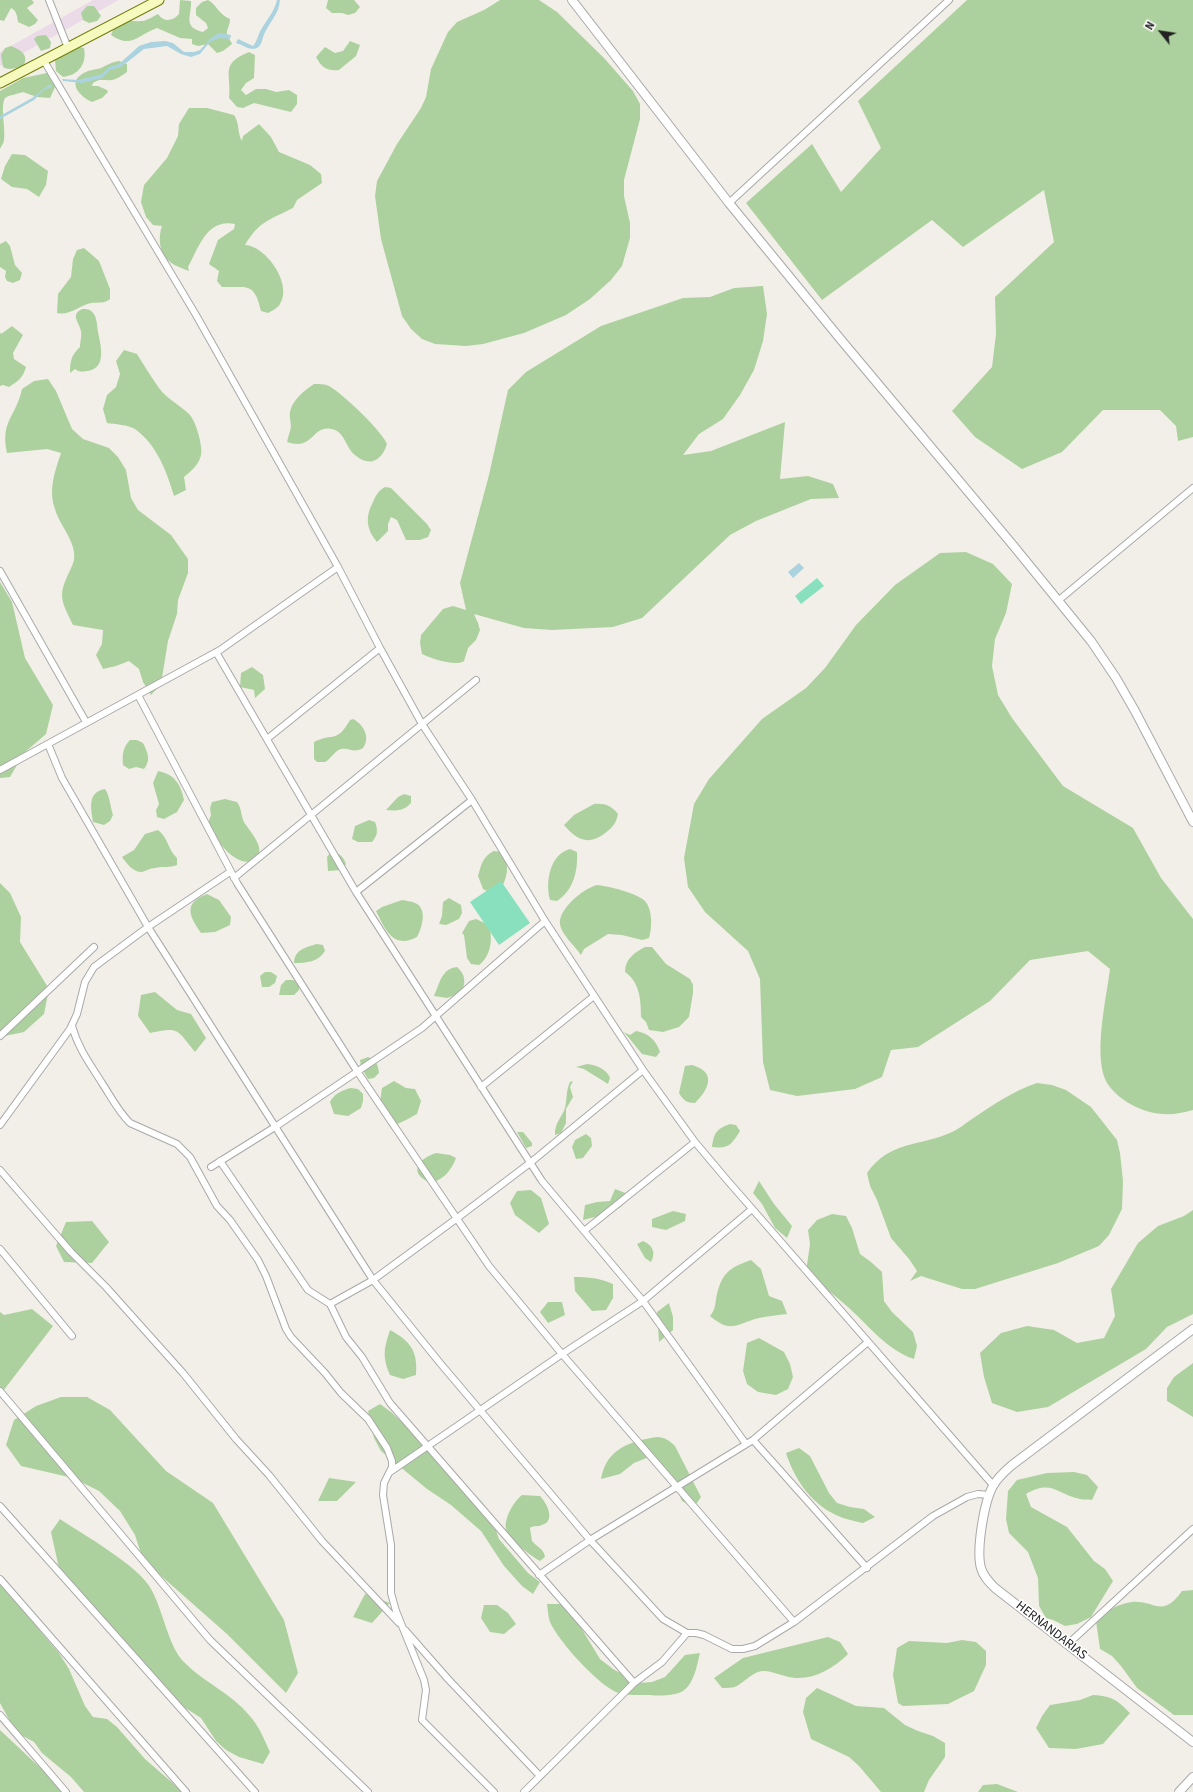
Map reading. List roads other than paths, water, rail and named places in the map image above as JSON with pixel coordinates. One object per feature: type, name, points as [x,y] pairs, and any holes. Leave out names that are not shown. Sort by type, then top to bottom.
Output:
[{"type":"main road","points":[[0,83],[159,0]]},
{"type":"street","points":[[49,0],[68,48]]},
{"type":"street","points":[[572,0],[729,203],[1091,641],[1116,678],[1193,822]]},
{"type":"street","points":[[729,203],[949,0]]},
{"type":"street","points":[[44,61],[193,310],[338,567],[422,724],[472,800],[545,921],[643,1070],[695,1142],[993,1485],[1012,1465],[1193,1329]]},
{"type":"street","points":[[1058,600],[1193,488]]},
{"type":"street","points":[[0,770],[216,652],[338,567]]},
{"type":"street","points":[[0,571],[86,722]]},
{"type":"street","points":[[267,740],[380,648]]},
{"type":"street","points":[[216,652],[356,892],[542,1181],[643,1301],[746,1444]]},
{"type":"street","points":[[0,1125],[62,1042],[72,1026],[77,1014],[85,982],[94,968],[148,927],[232,875],[311,816],[476,680]]},
{"type":"street","points":[[138,695],[232,875],[357,1072],[489,1266],[562,1354],[794,1622]]},
{"type":"street","points":[[48,744],[62,778],[148,927],[373,1280],[440,1363],[590,1540],[655,1612],[673,1626],[686,1633],[704,1635],[732,1649],[743,1649],[755,1646],[794,1622],[867,1568],[933,1516],[967,1497],[978,1494],[989,1495]]},
{"type":"street","points":[[356,892],[472,800]]},
{"type":"street","points":[[211,1167],[275,1127],[422,1028],[545,921]]},
{"type":"street","points":[[0,1036],[94,947]]},
{"type":"street","points":[[481,1087],[594,996]]},
{"type":"street","points":[[72,1026],[80,1049],[116,1108],[125,1118],[130,1123],[177,1144],[190,1157],[217,1206],[230,1220],[258,1260],[266,1276],[286,1329],[291,1337],[325,1373],[341,1393],[368,1419],[387,1448],[392,1461],[390,1472],[384,1483],[383,1495],[391,1545],[391,1593],[402,1627],[424,1680],[426,1690],[422,1720],[423,1723],[494,1792]]},
{"type":"street","points":[[330,1304],[373,1280],[456,1219],[530,1163],[643,1070]]},
{"type":"street","points":[[584,1231],[695,1142]]},
{"type":"street","points":[[220,1161],[308,1290],[330,1304],[346,1337],[362,1357],[390,1403],[634,1683]]},
{"type":"street","points":[[0,1170],[71,1252],[106,1287],[183,1373],[236,1439],[269,1475],[322,1541],[448,1679],[540,1776]]},
{"type":"street","points":[[390,1472],[562,1354],[643,1301],[752,1209]]},
{"type":"street","points":[[0,1249],[72,1336]]},
{"type":"street","points":[[539,1575],[590,1540],[753,1440],[868,1342]]},
{"type":"street","points":[[0,1391],[210,1640],[368,1792]]},
{"type":"street","points":[[753,1440],[867,1568]]},
{"type":"street","name":"HERNANDARIAS","points":[[993,1485],[984,1514],[979,1558],[983,1575],[995,1588],[1193,1742]]},
{"type":"street","points":[[0,1506],[255,1792]]},
{"type":"street","points":[[1068,1644],[1193,1529]]},
{"type":"street","points":[[0,1579],[186,1792]]},
{"type":"street","points":[[524,1792],[634,1683],[662,1662],[686,1633]]},
{"type":"street","points":[[0,1715],[66,1792]]},
{"type":"street","points":[[1180,1792],[1193,1777]]},
{"type":"water","points":[[277,0],[280,0],[278,10],[265,32],[259,46],[252,49],[236,43],[238,39],[253,46],[273,11]]},
{"type":"water","points":[[219,33],[231,35],[230,39],[219,38],[210,42],[200,54],[191,57],[181,54],[167,46],[144,49],[121,67],[110,70],[102,78],[82,83],[63,81],[62,79],[78,80],[102,74],[109,67],[119,64],[139,46],[151,42],[165,41],[173,43],[184,52],[194,52],[200,50],[211,38]]},
{"type":"water","points":[[50,84],[52,87],[44,90],[34,100],[0,119],[0,116],[32,98]]},
{"type":"water","points":[[799,563],[804,568],[793,578],[788,572]]}]
